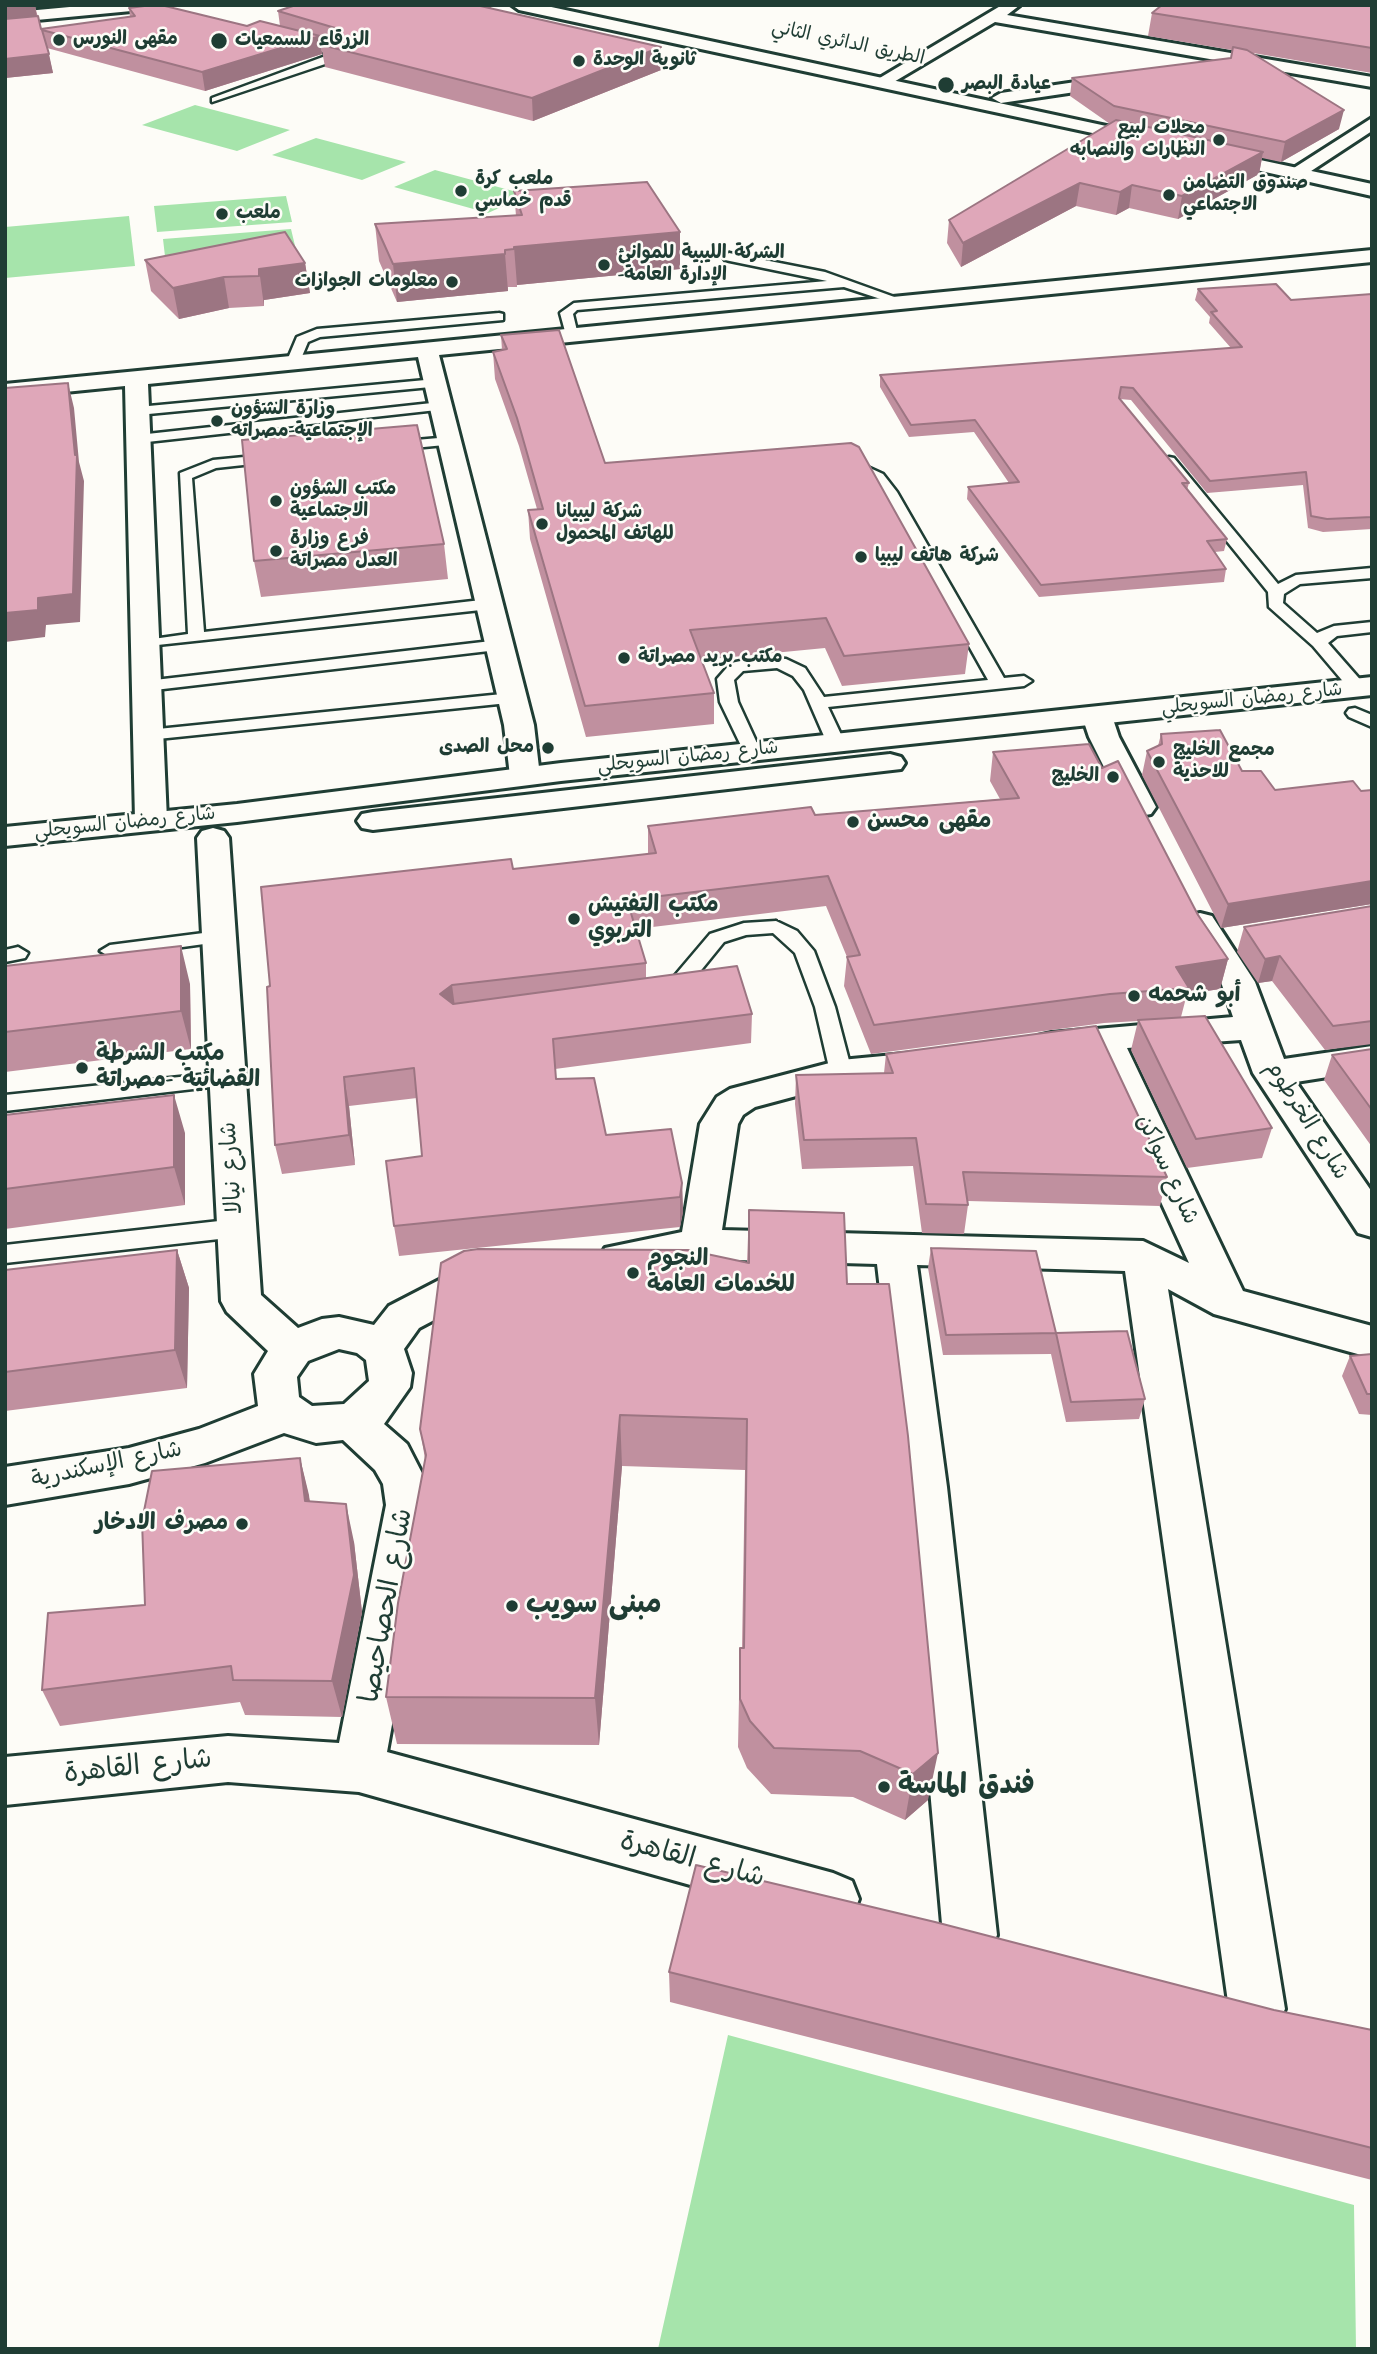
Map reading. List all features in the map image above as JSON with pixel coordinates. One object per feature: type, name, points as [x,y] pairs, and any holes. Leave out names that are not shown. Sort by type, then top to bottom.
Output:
[{"type":"street","points":[[5,18],[142,5]]},
{"type":"street","points":[[519,5],[888,79],[1302,169],[1372,178]]},
{"type":"street","name":"الطريق الدائري الثاني","points":[[561,5],[888,79],[1001,98],[1181,142]]},
{"type":"street","points":[[888,79],[1013,5]]},
{"type":"street","points":[[992,17],[1372,82]]},
{"type":"street","points":[[1199,71],[1266,64]]},
{"type":"street","points":[[1001,98],[1146,77]]},
{"type":"street","points":[[1302,169],[1372,122]]},
{"type":"street","points":[[1302,169],[1372,192]]},
{"type":"street","points":[[5,391],[1372,256]]},
{"type":"street","points":[[427,349],[500,645],[525,776]]},
{"type":"street","points":[[136,379],[151,820]]},
{"type":"street","name":"شارع رمضان السويحلي","points":[[5,837],[237,813],[525,776],[836,743],[1101,727],[1366,704]]},
{"type":"street","points":[[1101,727],[1154,834]]},
{"type":"street","name":"شارع رمضان السويحلي","points":[[5,860],[568,801],[1101,727]]},
{"type":"street","name":"شارع نيالا","points":[[213,838],[241,1301],[293,1349]]},
{"type":"street","name":"شارع الخرطوم","points":[[1185,895],[1210,943],[1238,982],[1271,1073],[1370,1214]]},
{"type":"street","points":[[1210,943],[1251,936]]},
{"type":"street","points":[[1024,1049],[1104,1038],[1255,1027]]},
{"type":"street","name":"شارع سواكن","points":[[1104,1038],[1228,1303]]},
{"type":"street","points":[[700,1244],[719,1124],[730,1106],[743,1098],[841,1072],[971,1057]]},
{"type":"street","points":[[1271,1073],[1372,1058]]},
{"type":"street","points":[[580,1266],[700,1244],[1143,1256],[1228,1303],[1372,1342]]},
{"type":"street","name":"شارع القاهرة","points":[[5,1782],[228,1759],[359,1768],[990,1940],[925,1488],[895,1249]]},
{"type":"street","points":[[1143,1256],[1257,2009]]},
{"type":"street","points":[[381,1348],[404,1317],[430,1302],[461,1287],[514,1278]]},
{"type":"street","points":[[340,1333],[362,1337],[381,1348],[388,1359],[391,1373],[389,1387],[368,1412],[352,1421],[316,1425],[287,1413],[278,1402],[275,1374],[293,1349],[323,1335],[340,1333]]},
{"type":"street","name":"شارع الإسكندرية","points":[[5,1486],[129,1466],[205,1445],[287,1413]]},
{"type":"street","name":"شارع الحصاحيصا","points":[[352,1421],[391,1457],[405,1483],[409,1505],[359,1768]]},
{"type":"street","points":[[1205,1995],[1308,2019]]},
{"type":"lane","points":[[216,100],[334,58],[337,53],[276,36]]},
{"type":"lane","points":[[729,257],[752,260],[845,283],[905,303]]},
{"type":"lane","points":[[572,335],[566,313],[574,307],[845,283]]},
{"type":"lane","points":[[293,363],[302,340],[317,333],[499,317]]},
{"type":"lane","points":[[138,411],[439,395]]},
{"type":"lane","points":[[138,439],[439,395]]},
{"type":"lane","points":[[371,448],[450,441]]},
{"type":"lane","points":[[1157,447],[1276,592],[1275,604],[1319,643],[1366,704]]},
{"type":"lane","points":[[196,638],[185,476],[213,464],[292,456]]},
{"type":"lane","points":[[830,460],[851,463],[878,477],[892,495],[999,684]]},
{"type":"lane","points":[[1276,592],[1296,580],[1372,573]]},
{"type":"lane","points":[[145,644],[490,604]]},
{"type":"lane","points":[[1319,643],[1324,635],[1334,631],[1372,627]]},
{"type":"lane","points":[[146,685],[500,645]]},
{"type":"lane","points":[[752,752],[729,702],[725,679],[737,667],[760,662],[780,663],[799,672],[836,743]]},
{"type":"lane","points":[[818,704],[1024,681]]},
{"type":"lane","points":[[148,735],[512,698]]},
{"type":"lane","points":[[640,1002],[653,1001],[678,985],[717,938],[744,929],[776,928],[790,935],[804,951],[825,1007],[841,1072]]},
{"type":"lane","points":[[110,951],[219,937]]},
{"type":"lane","points":[[5,1103],[228,1079]]},
{"type":"lane","points":[[5,1254],[237,1228]]},
{"type":"green space","points":[[195,105],[290,130],[237,151],[142,125]]},
{"type":"green space","name":"ملعب","points":[[316,138],[406,162],[362,180],[272,155]]},
{"type":"green space","name":"ملعب كرة قدم خماسي","points":[[435,170],[528,195],[488,213],[394,187]]},
{"type":"green space","name":"ملعب","points":[[286,196],[292,222],[157,232],[154,206]]},
{"type":"green space","points":[[129,216],[135,266],[5,278],[5,227]]},
{"type":"green space","points":[[291,229],[297,254],[166,265],[163,239]]},
{"type":"green space","points":[[728,2035],[1354,2205],[1356,2349],[658,2349]]},
{"type":"building","points":[[152,5],[247,26],[260,21],[320,36],[202,72],[42,30],[49,54],[5,59],[5,19],[38,16],[41,29],[135,16],[129,8]]},
{"type":"building","points":[[296,5],[476,5],[661,47],[532,98],[322,45],[336,39],[342,30],[278,11]]},
{"type":"building","points":[[1162,5],[1372,6],[1372,48],[1152,13]]},
{"type":"building","points":[[1233,47],[1247,50],[1344,110],[1285,142],[1114,106],[1072,78],[1231,58]]},
{"type":"building","points":[[1116,120],[1263,152],[1182,196],[1132,185],[1120,192],[1080,183],[963,243],[949,220]]},
{"type":"building","points":[[647,182],[680,232],[514,247],[505,250],[505,254],[393,264],[375,224],[522,215],[514,191]]},
{"type":"building","points":[[285,232],[305,263],[259,269],[259,276],[224,277],[173,288],[145,260]]},
{"type":"building","points":[[1276,284],[1291,300],[1372,294],[1372,517],[1327,519],[1311,516],[1306,472],[1210,481],[1133,388],[1121,387],[1119,398],[1189,483],[1182,483],[1227,539],[1207,541],[1226,569],[1041,585],[968,487],[1019,482],[975,420],[911,425],[880,375],[1242,347],[1211,312],[1217,311],[1198,289]]},
{"type":"building","points":[[559,330],[605,463],[851,443],[859,447],[969,644],[844,656],[826,618],[690,630],[714,693],[585,706],[528,510],[543,509],[517,418],[493,352],[507,349],[501,335]]},
{"type":"building","points":[[68,383],[77,455],[73,594],[38,598],[38,610],[5,613],[5,388]]},
{"type":"building","points":[[417,425],[444,544],[254,561],[242,440]]},
{"type":"building","points":[[1220,730],[1242,771],[1261,771],[1275,790],[1353,781],[1361,791],[1372,790],[1372,881],[1228,904],[1147,751],[1162,744],[1161,734]]},
{"type":"building","points":[[1089,744],[1102,768],[1118,761],[1198,915],[1228,959],[1176,967],[1189,988],[1110,994],[874,1025],[847,957],[860,955],[828,876],[627,900],[646,963],[452,985],[440,994],[453,1004],[737,966],[752,1014],[553,1039],[556,1079],[594,1078],[606,1135],[671,1129],[682,1183],[680,1197],[394,1226],[386,1161],[422,1156],[414,1068],[344,1077],[349,1135],[275,1145],[267,987],[270,986],[261,887],[511,859],[513,869],[656,853],[648,826],[811,807],[815,815],[1019,798],[993,752]]},
{"type":"building","points":[[1372,906],[1372,1021],[1333,1026],[1280,956],[1265,959],[1244,927]]},
{"type":"building","points":[[181,946],[181,1011],[5,1032],[5,966]]},
{"type":"building","points":[[1205,1016],[1272,1128],[1196,1139],[1138,1020]]},
{"type":"building","points":[[1096,1026],[1167,1177],[963,1172],[968,1205],[926,1204],[916,1138],[804,1140],[796,1075],[893,1073],[886,1054]]},
{"type":"building","points":[[1372,1049],[1372,1110],[1332,1055]]},
{"type":"building","points":[[174,1095],[174,1167],[5,1189],[5,1115]]},
{"type":"building","points":[[749,1210],[844,1213],[847,1284],[889,1284],[908,1436],[938,1753],[913,1774],[860,1751],[774,1748],[750,1721],[740,1699],[740,1648],[744,1648],[747,1419],[620,1415],[595,1698],[386,1697],[398,1603],[426,1455],[420,1429],[441,1263],[464,1251],[478,1249],[688,1250],[749,1263]]},
{"type":"building","points":[[931,1248],[1036,1251],[1056,1333],[946,1335]]},
{"type":"building","points":[[177,1250],[175,1350],[5,1372],[5,1270]]},
{"type":"building","points":[[1127,1331],[1145,1399],[1071,1402],[1056,1333]]},
{"type":"building","points":[[1372,1354],[1372,1394],[1367,1394],[1350,1356]]},
{"type":"building","points":[[300,1458],[305,1501],[346,1504],[354,1575],[332,1681],[233,1680],[231,1666],[42,1690],[48,1613],[145,1605],[142,1521],[152,1471]]},
{"type":"building","points":[[696,1865],[935,1922],[1274,2010],[1372,2030],[1372,2148],[669,1972]]},
{"type":"place","name":"مقهى النورس","points":[[59,40]]},
{"type":"place","name":"الزرقاء للسمعيات","points":[[219,41]]},
{"type":"place","name":"ثانوية الوحدة","points":[[579,61]]},
{"type":"place","name":"عيادة البصر","points":[[946,85]]},
{"type":"place","name":"محلات لبيع النظارات والنصابه","points":[[1219,140]]},
{"type":"place","name":"ملعب كرة قدم خماسي","points":[[461,191]]},
{"type":"place","name":"صندوق التضامن الاجتماعي","points":[[1169,195]]},
{"type":"place","name":"ملعب","points":[[222,214]]},
{"type":"place","name":"الشركة الليبية للموانئ -الإدارة العامة","points":[[604,265]]},
{"type":"place","name":"معلومات الجوازات","points":[[452,282]]},
{"type":"place","name":"وزارة الشؤون الإجتماعية-مصراته","points":[[217,421]]},
{"type":"place","name":"مكتب الشؤون الاجتماعية","points":[[276,501]]},
{"type":"place","name":"شركة ليبيانا للهاتف المحمول","points":[[542,524]]},
{"type":"place","name":"فرع وزارة العدل مصراتة","points":[[276,551]]},
{"type":"place","name":"شركة هاتف ليبيا","points":[[861,557]]},
{"type":"place","name":"مكتب بريد مصراتة","points":[[624,658]]},
{"type":"place","name":"محل الصدى","points":[[548,748]]},
{"type":"place","name":"مجمع الخليج للاحذية","points":[[1159,762]]},
{"type":"place","name":"الخليج","points":[[1113,777]]},
{"type":"place","name":"مقهى محسن","points":[[853,822]]},
{"type":"place","name":"مكتب التفتيش التربوي","points":[[574,919]]},
{"type":"place","name":"أبو شحمه","points":[[1134,996]]},
{"type":"place","name":"مكتب الشرطة القضائية -مصراتة","points":[[82,1068]]},
{"type":"place","name":"النجوم للخدمات العامة","points":[[633,1273]]},
{"type":"place","name":"مصرف الادخار","points":[[242,1524]]},
{"type":"place","name":"مبنى سويب","points":[[512,1606]]},
{"type":"place","name":"فندق الماسة","points":[[884,1787]]}]
